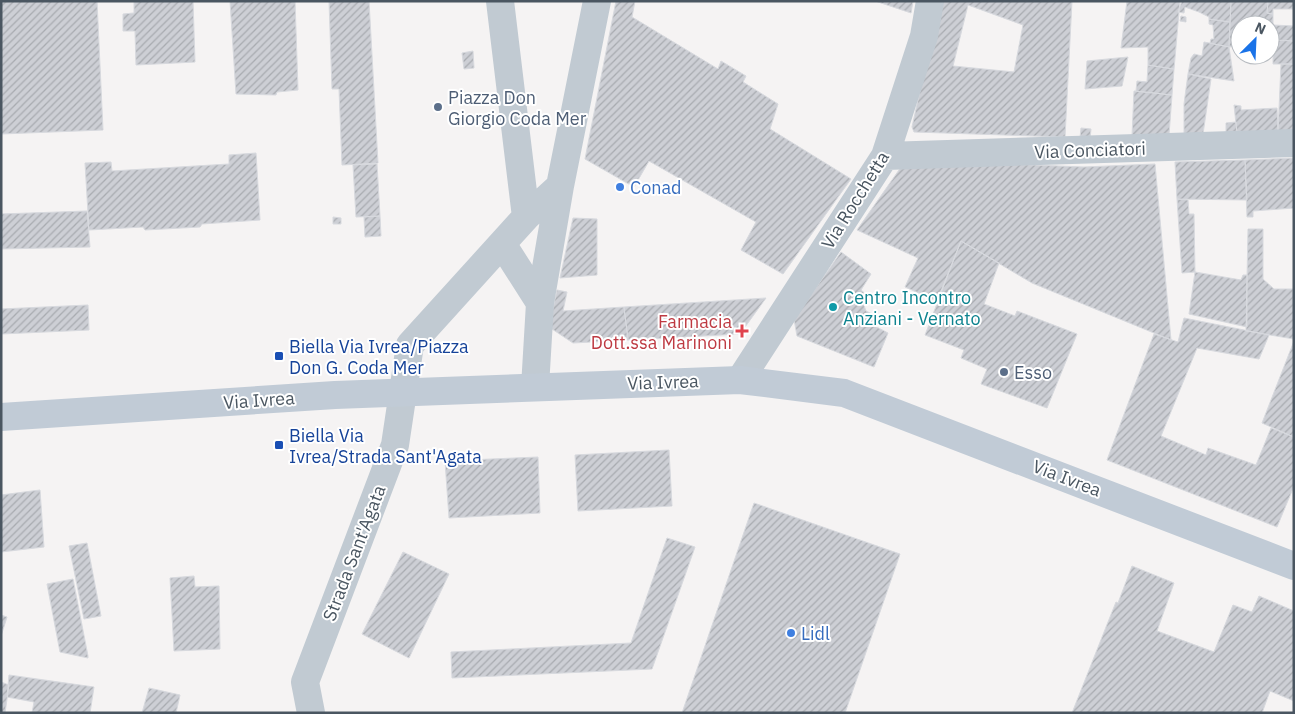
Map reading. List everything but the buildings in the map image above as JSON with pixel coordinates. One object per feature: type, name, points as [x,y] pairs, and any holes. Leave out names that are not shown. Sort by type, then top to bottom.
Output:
[{"type":"main road","name":"Via Ivrea","points":[[1,417],[335,395],[740,380],[844,393],[1292,560]]},
{"type":"street","points":[[500,1],[526,217]]},
{"type":"street","points":[[535,387],[540,303],[560,186],[597,1]]},
{"type":"street","name":"Via Rocchetta","points":[[740,380],[886,156],[924,36],[930,1]]},
{"type":"street","name":"Via Conciatori","points":[[886,156],[1294,143]]},
{"type":"street","name":"Strada Sant'Agata","points":[[310,712],[306,682],[395,445],[410,345],[431,320],[503,245],[526,217],[560,186]]},
{"type":"street","points":[[503,245],[540,303]]},
{"type":"place","name":"Piazza Don Giorgio Coda Mer","points":[[438,107]]},
{"type":"place","name":"Conad","points":[[620,187]]},
{"type":"place","name":"Centro Incontro Anziani - Vernato","points":[[833,307]]},
{"type":"place","name":"Farmacia Dott.ssa Marinoni","points":[[742,331]]},
{"type":"place","name":"Biella Via Ivrea/Piazza Don G. Coda Mer","points":[[279,356]]},
{"type":"place","name":"Esso","points":[[1004,372]]},
{"type":"place","name":"Biella Via Ivrea/Strada Sant'Agata","points":[[279,445]]},
{"type":"place","name":"Lidl","points":[[791,633]]}]
